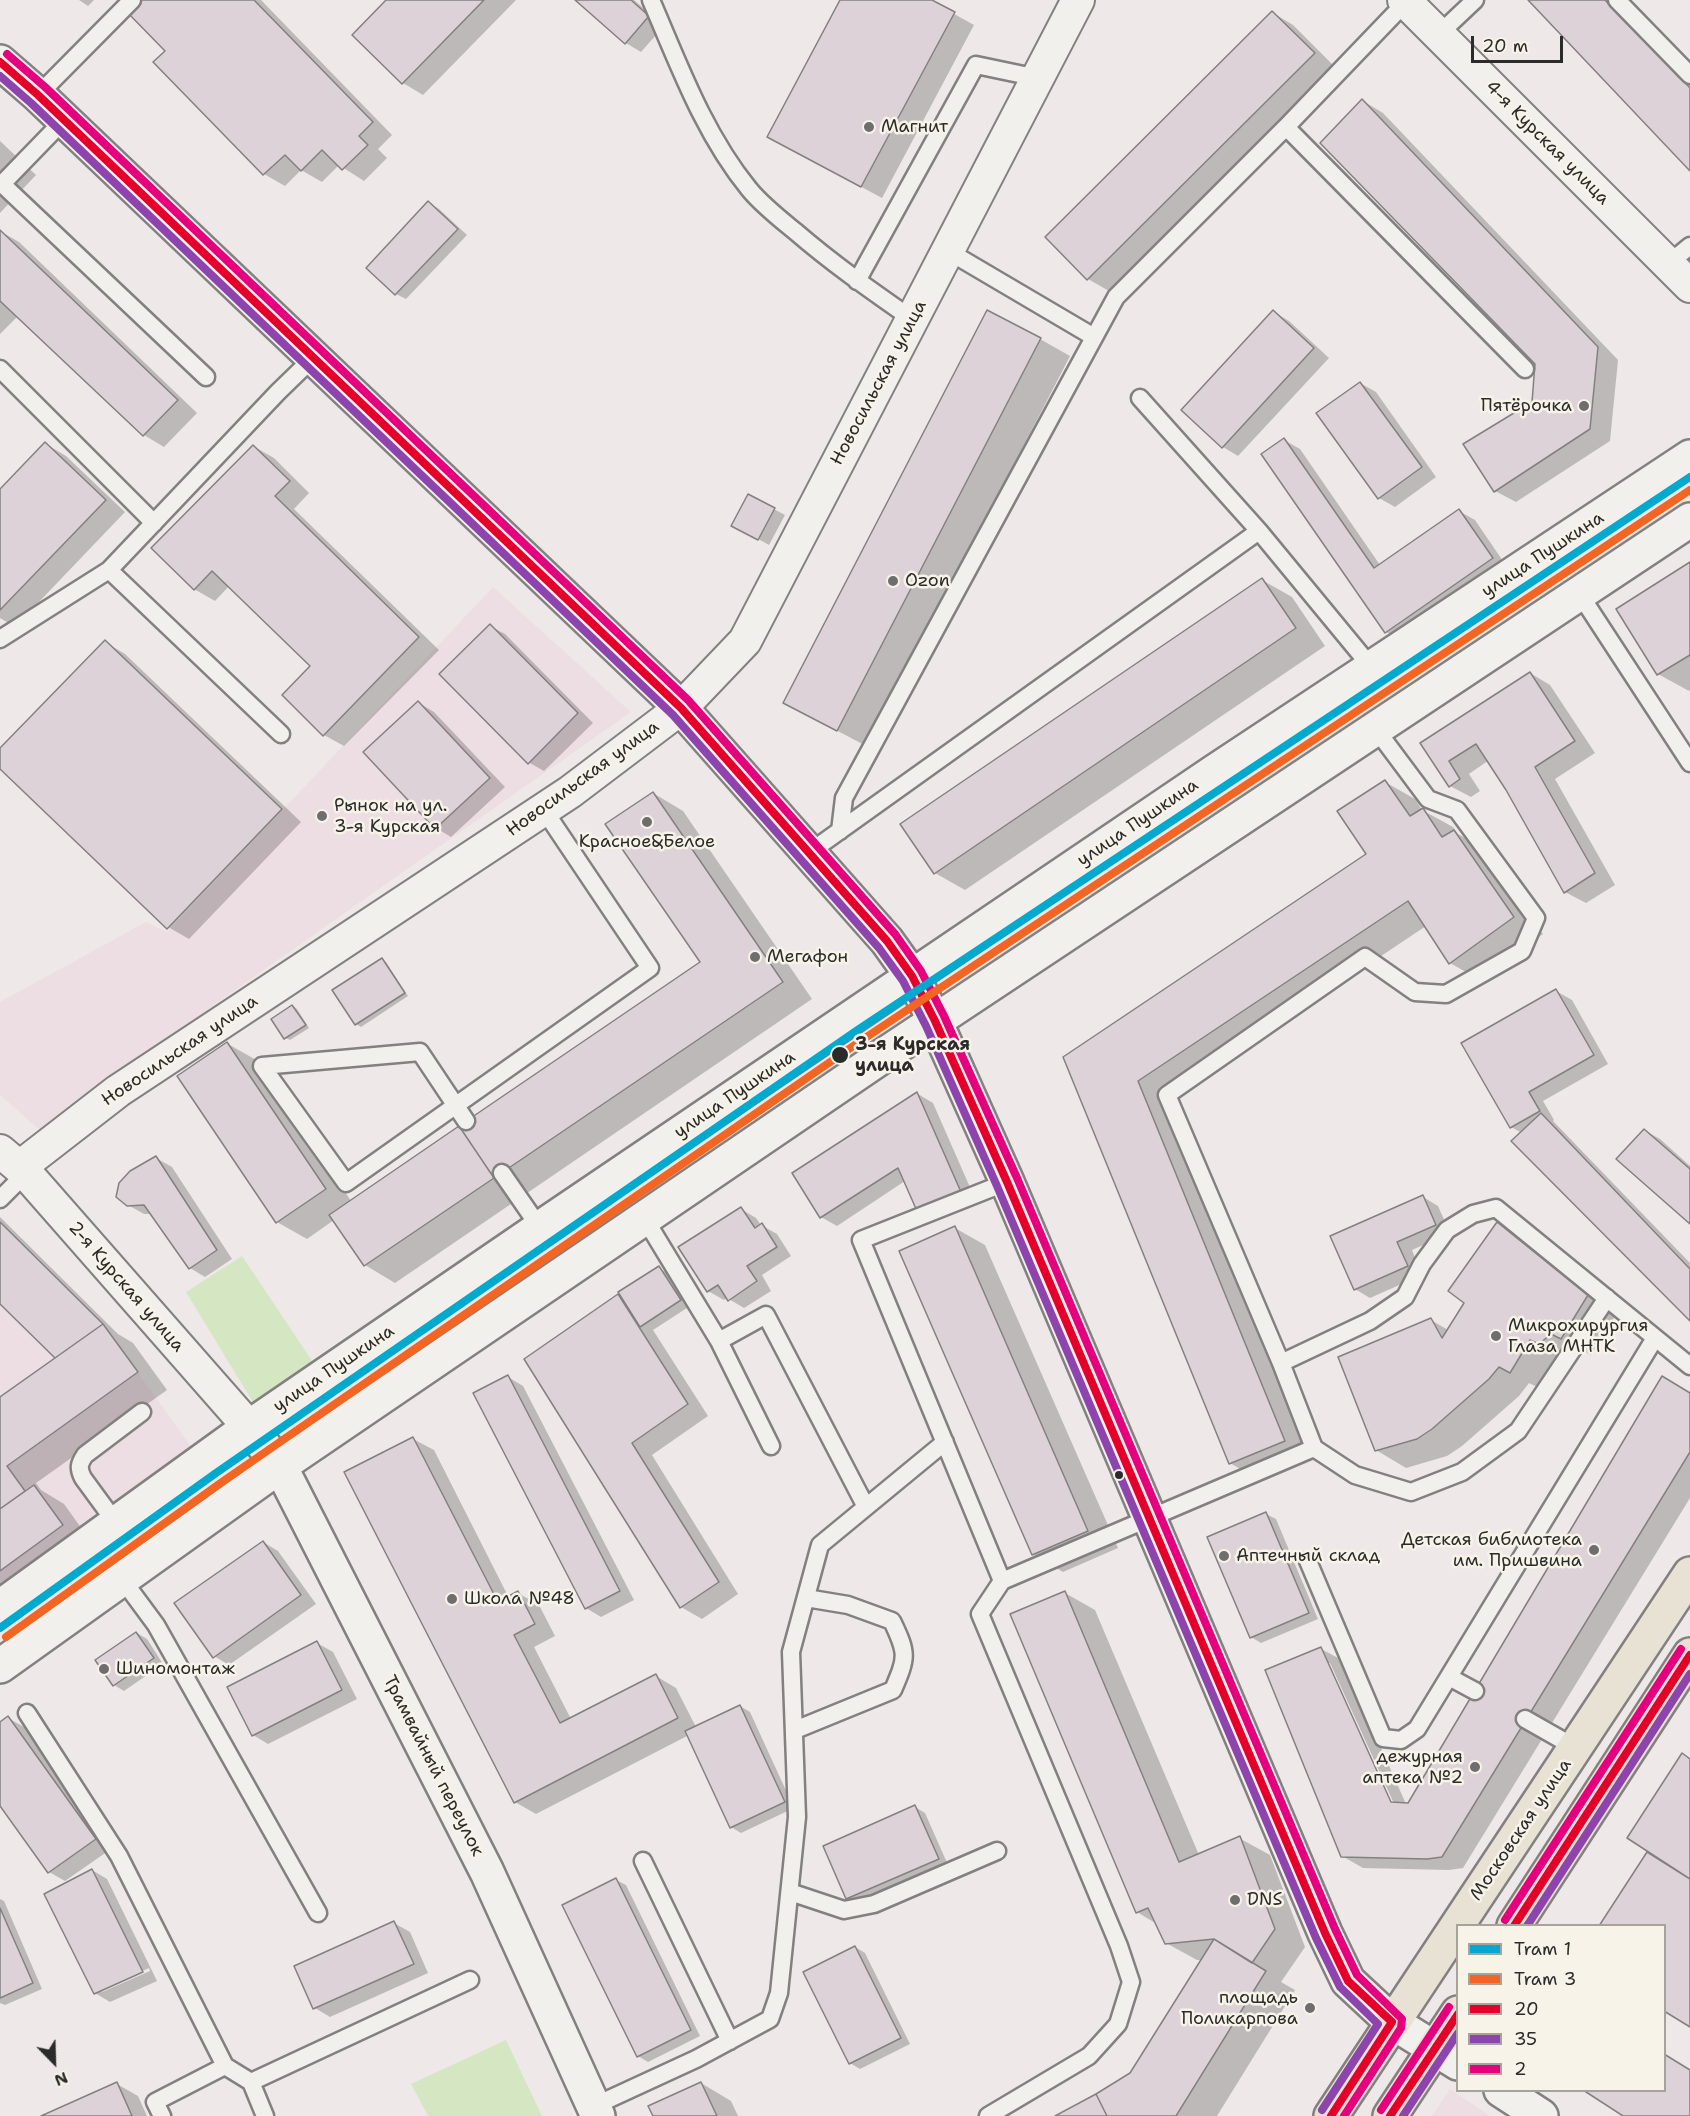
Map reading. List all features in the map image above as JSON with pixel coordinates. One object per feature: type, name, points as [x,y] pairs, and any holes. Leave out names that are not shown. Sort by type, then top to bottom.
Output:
[{"type":"main road","points":[[0,62],[38,95],[681,708],[887,941],[912,976],[1007,1182],[1325,1933],[1348,1981],[1392,2022],[1446,2056]]},
{"type":"main road","name":"улица Пушкина","points":[[0,1607],[249,1426],[1204,778],[1690,457]]},
{"type":"main road","points":[[0,1666],[280,1466],[934,1021],[1690,520]]},
{"type":"main road","name":"Трамвайный переулок","points":[[249,1426],[280,1466],[487,1872],[596,2111]]},
{"type":"main road","name":"Московская улица","points":[[1458,1924],[1690,1574]]},
{"type":"main road","points":[[1515,1924],[1690,1655]]},
{"type":"main road","name":"Московская улица","points":[[1331,2116],[1456,1927]]},
{"type":"main road","points":[[1390,2116],[1446,2056],[1456,2020]]},
{"type":"main road","points":[[1503,2092],[1541,2116]]},
{"type":"street","name":"Новосильская улица","points":[[15,1164],[118,1091],[570,792],[681,708],[745,640],[1078,0]]},
{"type":"street","name":"4-я Курская улица","points":[[1405,1],[1679,255],[1690,286]]},
{"type":"street","name":"2-я Курская улица","points":[[15,1164],[249,1426]]},
{"type":"lane","points":[[38,95],[132,0]]},
{"type":"lane","points":[[651,0],[710,130],[730,165],[750,191],[782,221],[858,281],[912,319]]},
{"type":"lane","points":[[1439,34],[1475,0]]},
{"type":"lane","points":[[1617,0],[1690,75]]},
{"type":"lane","points":[[840,831],[844,798],[1116,297],[1286,127],[1405,1]]},
{"type":"lane","points":[[858,281],[976,65],[1038,78]]},
{"type":"lane","points":[[64,120],[1,185],[206,377]]},
{"type":"lane","points":[[1286,127],[1525,369]]},
{"type":"lane","points":[[948,250],[1094,337]]},
{"type":"lane","points":[[0,639],[110,570],[270,400],[313,358]]},
{"type":"lane","points":[[0,369],[154,523]]},
{"type":"lane","points":[[1140,398],[1259,531],[1372,668]]},
{"type":"lane","points":[[810,852],[1259,531]]},
{"type":"lane","points":[[110,570],[281,734]]},
{"type":"lane","points":[[1579,593],[1690,763]]},
{"type":"lane","points":[[1375,728],[1428,799],[1457,810],[1536,918],[1522,951],[1446,994],[1415,992],[1365,957],[1167,1095],[1281,1363],[1314,1448],[1356,1475],[1411,1492],[1462,1472],[1518,1431],[1608,1298]]},
{"type":"lane","points":[[462,1114],[420,1052],[262,1066],[346,1184],[462,1114],[650,968],[544,810]]},
{"type":"lane","points":[[0,1199],[15,1164]]},
{"type":"lane","points":[[502,1173],[540,1228]]},
{"type":"lane","points":[[1002,1581],[861,1240],[1007,1182]]},
{"type":"lane","points":[[1281,1363],[1370,1321],[1405,1297],[1422,1264],[1447,1230],[1473,1214],[1496,1208],[1690,1366]]},
{"type":"lane","points":[[645,1219],[719,1341],[771,1446]]},
{"type":"lane","points":[[719,1341],[766,1316],[866,1507]]},
{"type":"lane","points":[[1308,1561],[1383,1738],[1401,1740],[1418,1729],[1655,1338]]},
{"type":"lane","points":[[116,1523],[83,1479],[79,1470],[80,1464],[85,1455],[142,1412]]},
{"type":"lane","points":[[596,2111],[770,2019],[779,1993],[797,1817],[791,1652],[820,1545],[945,1442]]},
{"type":"lane","points":[[988,2116],[1089,2056],[1118,2024],[1131,1982],[1119,1946],[980,1614],[1002,1581],[1314,1448]]},
{"type":"lane","points":[[122,1579],[156,1625],[318,1913]]},
{"type":"lane","points":[[795,1730],[893,1690],[904,1663],[903,1643],[892,1621],[848,1605],[806,1598]]},
{"type":"lane","points":[[1449,1677],[1475,1691]]},
{"type":"lane","points":[[27,1713],[119,1856],[225,2066],[251,2082],[266,2116]]},
{"type":"lane","points":[[1525,1719],[1576,1748]]},
{"type":"lane","points":[[790,1892],[844,1910],[874,1904],[997,1851]]},
{"type":"lane","points":[[643,1860],[730,2041]]},
{"type":"lane","points":[[251,2082],[470,1980]]},
{"type":"lane","points":[[162,2116],[155,2102],[225,2066]]},
{"type":"shaded area","points":[[493,587],[631,712],[218,1002],[41,1131],[0,1095],[0,1002],[146,922],[167,932]]},
{"type":"shaded area","points":[[0,1222],[103,1324],[192,1448],[0,1587]]},
{"type":"shaded area","points":[[1450,2089],[1490,2116],[1432,2116]]},
{"type":"green space","points":[[242,1256],[314,1364],[254,1404],[186,1292]]},
{"type":"green space","points":[[506,2040],[542,2116],[428,2116],[411,2084]]},
{"type":"building","points":[[139,0],[254,0],[373,122],[359,136],[368,145],[342,170],[322,150],[301,171],[285,155],[263,175],[153,62],[165,51],[127,12]]},
{"type":"building","points":[[386,0],[484,0],[402,84],[352,35]]},
{"type":"building","points":[[575,0],[631,0],[649,16],[625,44]]},
{"type":"building","points":[[840,0],[932,0],[955,12],[861,187],[767,137]]},
{"type":"building","points":[[1528,0],[1605,0],[1690,88],[1690,171]]},
{"type":"building","points":[[1272,11],[1315,53],[1087,280],[1045,237]]},
{"type":"building","points":[[1362,99],[1598,347],[1590,429],[1494,492],[1463,444],[1532,402],[1535,364],[1320,143]]},
{"type":"building","points":[[428,201],[458,229],[395,295],[366,268]]},
{"type":"building","points":[[0,230],[178,400],[143,436],[0,301]]},
{"type":"building","points":[[987,310],[1041,338],[837,731],[783,703]]},
{"type":"building","points":[[1273,310],[1314,348],[1222,448],[1181,410]]},
{"type":"building","points":[[1360,382],[1422,467],[1378,499],[1316,413]]},
{"type":"building","points":[[1284,438],[1374,568],[1459,509],[1493,558],[1385,633],[1261,454]]},
{"type":"building","points":[[45,442],[106,500],[0,610],[0,489]]},
{"type":"building","points":[[253,445],[290,481],[275,496],[419,637],[323,736],[282,695],[310,666],[212,571],[194,590],[151,548]]},
{"type":"building","points":[[748,494],[775,508],[758,540],[731,526]]},
{"type":"building","points":[[1690,562],[1690,655],[1657,675],[1616,609]]},
{"type":"building","points":[[1262,578],[1296,628],[934,874],[900,824]]},
{"type":"building","points":[[490,624],[578,713],[528,764],[439,674]]},
{"type":"building","points":[[105,640],[282,809],[167,929],[0,769],[0,748]]},
{"type":"building","points":[[1530,672],[1575,741],[1535,767],[1595,873],[1564,893],[1506,790],[1476,744],[1449,761],[1460,779],[1449,787],[1420,743]]},
{"type":"building","points":[[418,701],[490,778],[435,829],[363,752]]},
{"type":"building","points":[[1385,780],[1410,816],[1423,808],[1442,837],[1454,830],[1514,917],[1449,964],[1408,901],[1138,1081],[1285,1441],[1229,1464],[1063,1057],[1366,854],[1337,811]]},
{"type":"building","points":[[653,792],[783,982],[494,1178],[459,1126],[700,962],[605,824]]},
{"type":"building","points":[[382,958],[405,993],[355,1025],[332,990]]},
{"type":"building","points":[[1556,989],[1594,1055],[1529,1092],[1540,1111],[1510,1128],[1461,1043]]},
{"type":"building","points":[[292,1005],[306,1025],[284,1039],[271,1019]]},
{"type":"building","points":[[227,1042],[326,1189],[276,1223],[177,1076]]},
{"type":"building","points":[[917,1092],[961,1192],[917,1211],[898,1168],[820,1218],[792,1173]]},
{"type":"building","points":[[1541,1113],[1690,1269],[1690,1321],[1511,1141]]},
{"type":"building","points":[[459,1126],[494,1178],[364,1266],[329,1215]]},
{"type":"building","points":[[1644,1129],[1690,1169],[1690,1224],[1616,1159]]},
{"type":"building","points":[[156,1156],[217,1250],[189,1269],[144,1205],[127,1206],[116,1197],[119,1183],[130,1171]]},
{"type":"building","points":[[1423,1195],[1436,1225],[1397,1242],[1408,1266],[1354,1290],[1330,1236]]},
{"type":"building","points":[[741,1207],[755,1228],[762,1223],[777,1247],[747,1266],[757,1281],[728,1301],[718,1285],[707,1292],[678,1247]]},
{"type":"building","points":[[0,1222],[103,1324],[55,1358],[0,1304]]},
{"type":"building","name":"Микрохирургия Глаза МНТК","points":[[1497,1222],[1588,1295],[1561,1339],[1551,1334],[1539,1344],[1530,1340],[1510,1373],[1499,1367],[1489,1379],[1432,1429],[1417,1439],[1375,1451],[1338,1357],[1431,1318],[1442,1338],[1464,1303],[1448,1291]]},
{"type":"building","points":[[955,1226],[1088,1531],[1032,1555],[899,1251]]},
{"type":"building","points":[[659,1266],[681,1300],[640,1327],[618,1292]]},
{"type":"building","points":[[618,1294],[688,1404],[632,1443],[719,1582],[680,1608],[524,1359]]},
{"type":"building","points":[[103,1324],[138,1372],[7,1466],[25,1491],[0,1509],[0,1397]]},
{"type":"building","points":[[508,1375],[620,1591],[585,1609],[473,1393]]},
{"type":"building","name":"Детская библиотека им. Пришвина","points":[[1662,1376],[1690,1393],[1690,1452],[1442,1857],[1427,1859],[1341,1857],[1265,1670],[1321,1647],[1391,1802],[1408,1803]]},
{"type":"building","points":[[413,1437],[498,1602],[518,1591],[535,1624],[514,1635],[560,1723],[656,1674],[678,1718],[514,1803],[344,1472]]},
{"type":"building","points":[[34,1485],[63,1525],[0,1571],[0,1509]]},
{"type":"building","points":[[1266,1512],[1309,1613],[1250,1638],[1207,1537]]},
{"type":"building","points":[[263,1541],[301,1595],[213,1658],[174,1603]]},
{"type":"building","points":[[1065,1591],[1179,1862],[1240,1836],[1275,1929],[1252,1963],[1214,1939],[1165,1944],[1148,1908],[1136,1913],[1010,1614]]},
{"type":"building","points":[[136,1632],[154,1658],[113,1686],[95,1660]]},
{"type":"building","points":[[317,1641],[342,1690],[252,1736],[227,1687]]},
{"type":"building","points":[[740,1705],[785,1802],[730,1828],[685,1731]]},
{"type":"building","points":[[8,1716],[96,1839],[48,1873],[0,1806],[0,1722]]},
{"type":"building","points":[[1682,1753],[1690,1759],[1690,1879],[1627,1838]]},
{"type":"building","points":[[915,1805],[939,1859],[846,1899],[823,1846]]},
{"type":"building","points":[[1647,1852],[1690,1879],[1690,2027],[1666,2012],[1666,1924],[1600,1924]]},
{"type":"building","points":[[92,1869],[143,1972],[94,1994],[44,1894]]},
{"type":"building","points":[[616,1878],[691,2030],[637,2057],[562,1905]]},
{"type":"building","points":[[0,1908],[33,1983],[0,1998]]},
{"type":"building","points":[[394,1921],[414,1964],[313,2009],[294,1966]]},
{"type":"building","points":[[1214,1939],[1266,1971],[1176,2116],[1107,2116],[1096,2094],[1130,2073]]},
{"type":"building","points":[[855,1946],[901,2038],[849,2064],[803,1972]]},
{"type":"building","points":[[1666,2055],[1690,2070],[1690,2116],[1623,2116],[1586,2092],[1666,2092]]},
{"type":"building","points":[[117,2082],[132,2116],[41,2116]]},
{"type":"building","points":[[701,2082],[717,2116],[653,2116],[648,2106]]},
{"type":"building","points":[[1096,2094],[1107,2116],[1055,2116]]},
{"type":"tram line","name":"1","points":[[0,1628],[216,1473],[856,1031],[1690,477]]},
{"type":"tram line","name":"3","points":[[6,1637],[222,1482],[862,1040],[1690,490]]},
{"type":"transit line","name":"2","points":[[7,54],[45,87],[688,700],[895,934],[921,971],[944,1016],[1017,1178],[1335,1929],[1357,1975],[1402,2019],[1401,2028],[1344,2116]]},
{"type":"transit line","name":"20","points":[[0,62],[38,95],[681,708],[887,941],[912,976],[935,1021],[1007,1182],[1325,1933],[1348,1981],[1392,2022],[1331,2116]]},
{"type":"transit line","name":"35","points":[[0,76],[673,715],[879,948],[903,981],[926,1026],[997,1186],[1316,1938],[1340,1987],[1378,2024],[1322,2110]]},
{"type":"transit line","name":"2","points":[[1505,1920],[1681,1649]]},
{"type":"transit line","name":"20","points":[[1515,1924],[1690,1655]]},
{"type":"transit line","name":"35","points":[[1528,1924],[1690,1674]]},
{"type":"transit line","name":"2","points":[[1381,2110],[1449,2007]]},
{"type":"transit line","name":"20","points":[[1390,2116],[1456,2017]]},
{"type":"transit line","name":"35","points":[[1403,2116],[1456,2036]]},
{"type":"place","name":"Магнит","points":[[869,127]]},
{"type":"place","name":"Пятёрочка","points":[[1584,406]]},
{"type":"place","name":"Ozon","points":[[893,581]]},
{"type":"place","name":"Рынок на ул. 3-я Курская","points":[[322,816]]},
{"type":"place","name":"Красное&Белое","points":[[647,822]]},
{"type":"place","name":"Мегафон","points":[[755,957]]},
{"type":"place","name":"3-я Курская улица","points":[[840,1055]]},
{"type":"place","name":"Микрохирургия Глаза МНТК","points":[[1496,1336]]},
{"type":"place","name":"Детская библиотека им. Пришвина","points":[[1594,1550]]},
{"type":"place","name":"Аптечный склад","points":[[1224,1556]]},
{"type":"place","name":"Школа №48","points":[[452,1599]]},
{"type":"place","name":"Шиномонтаж","points":[[104,1669]]},
{"type":"place","name":"дежурная аптека №2","points":[[1475,1767]]},
{"type":"place","name":"DNS","points":[[1235,1900]]},
{"type":"place","name":"площадь Поликарпова","points":[[1310,2008]]}]
